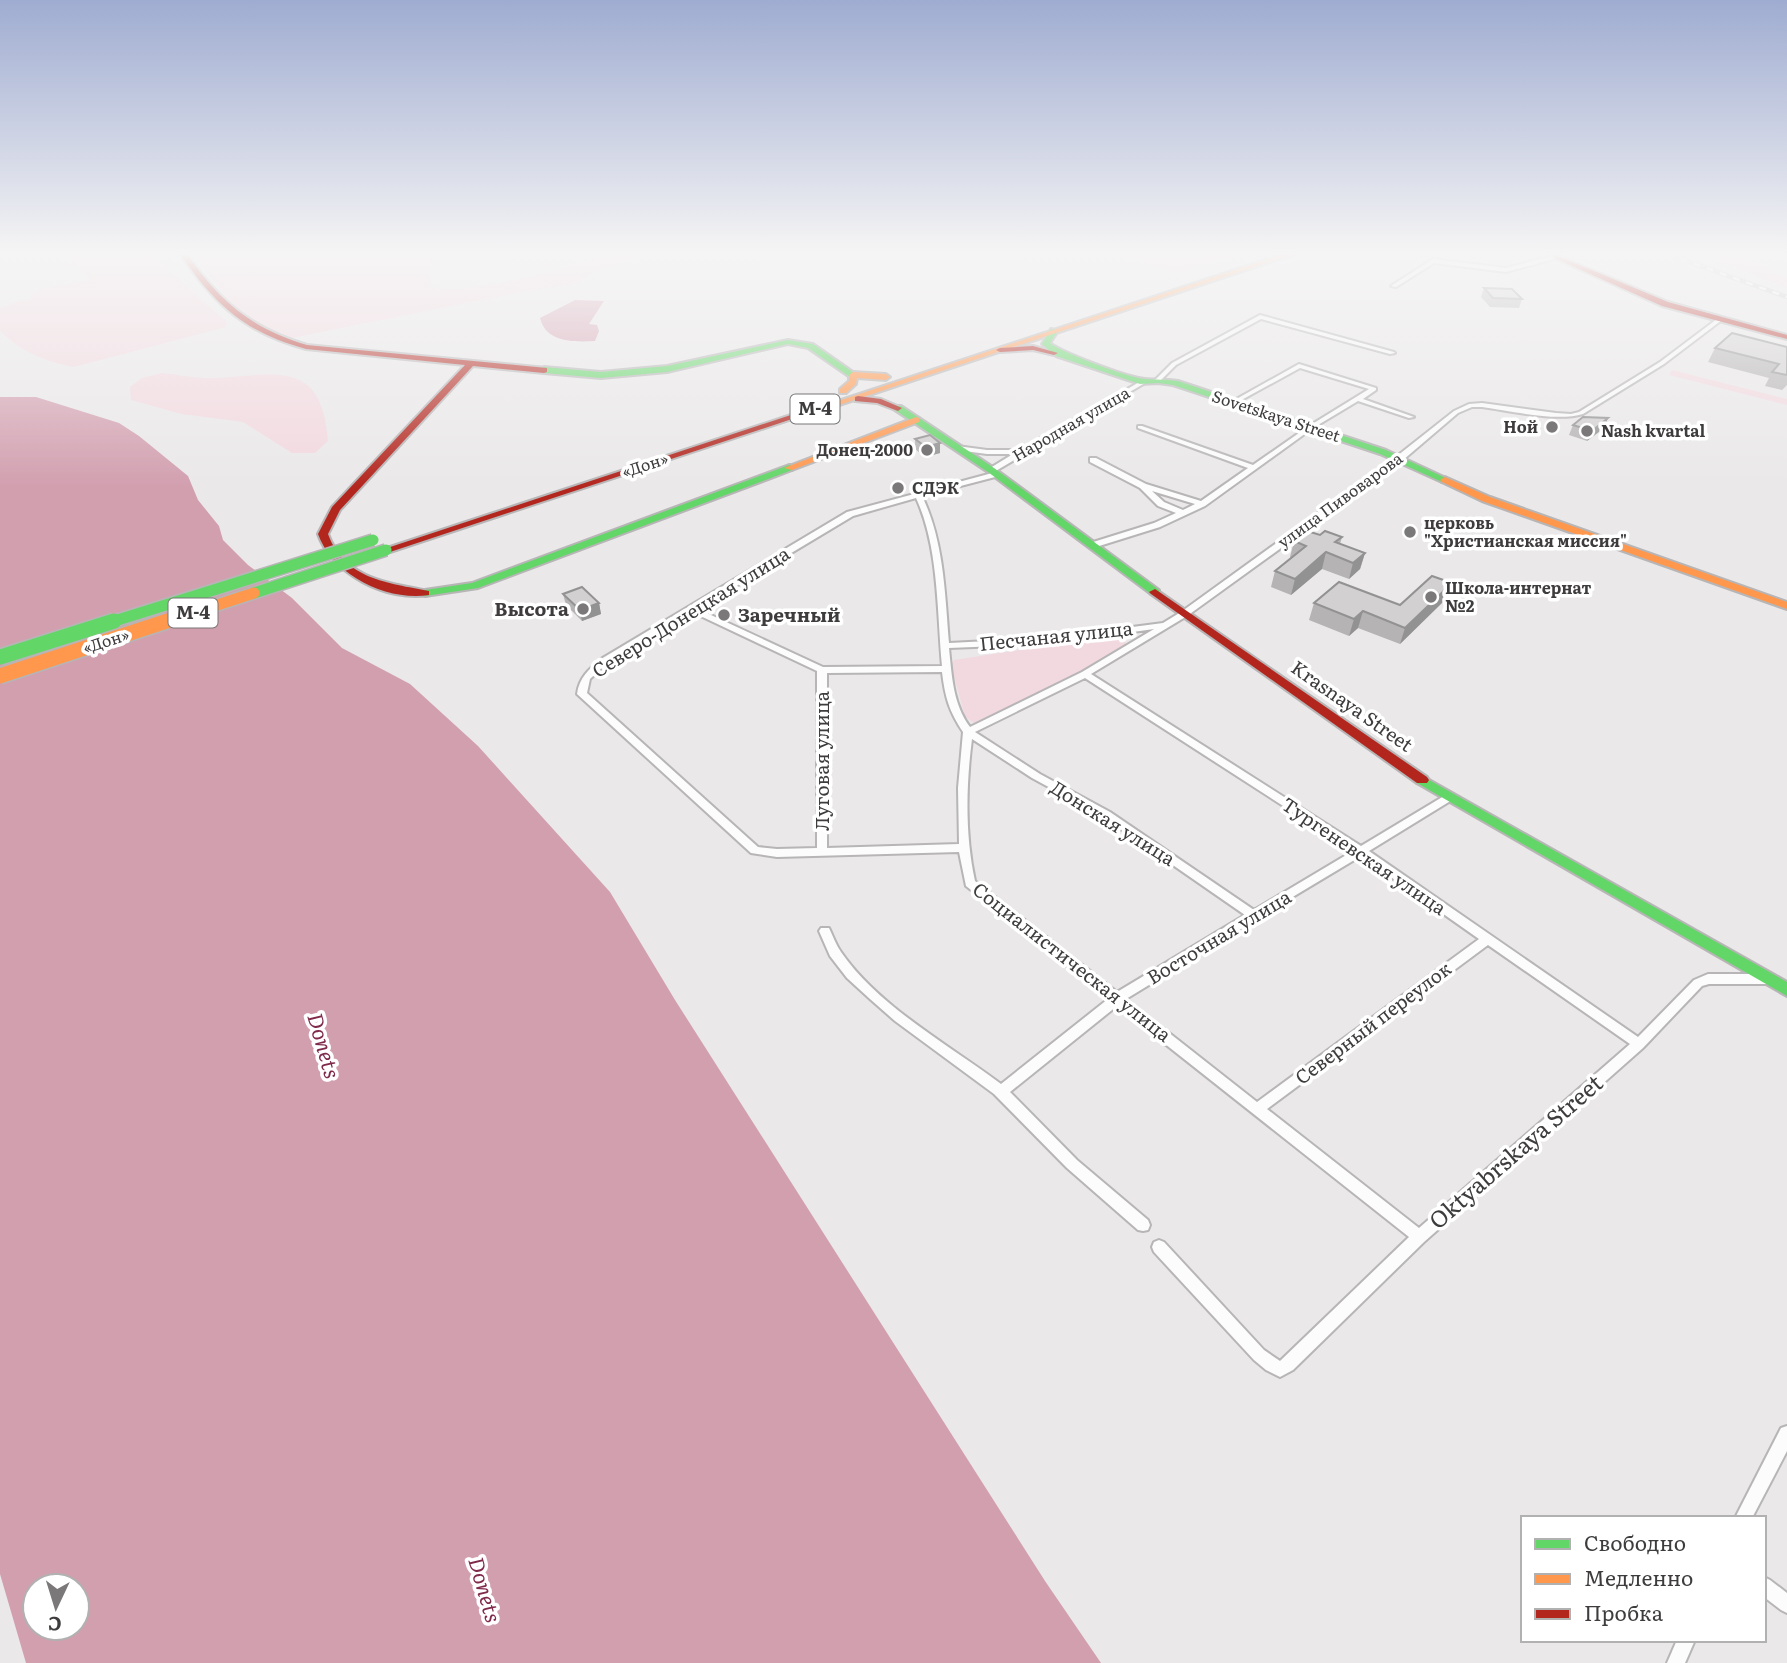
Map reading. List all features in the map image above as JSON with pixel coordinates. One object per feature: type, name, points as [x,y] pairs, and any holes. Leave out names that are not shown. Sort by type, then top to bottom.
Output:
[{"type":"main road","points":[[258,332],[306,347],[562,373],[634,373],[667,369],[788,342],[810,346],[853,375],[891,380],[888,397],[898,408]]},
{"type":"main road","name":"«Дон»","points":[[0,676],[380,545],[1035,332]]},
{"type":"main road","name":"«Дон»","points":[[891,380],[1052,332]]},
{"type":"main road","points":[[1054,332],[1046,344],[1059,354]]},
{"type":"main road","points":[[1765,332],[1787,337]]},
{"type":"main road","name":"Sovetskaya Street","points":[[1000,349],[1033,348],[1059,354],[1234,402],[1311,427],[1400,458],[1486,499],[1787,606]]},
{"type":"main road","points":[[471,363],[337,509],[326,525],[322,538],[325,546],[353,573],[373,585],[387,590],[420,594],[474,586],[916,420]]},
{"type":"main road","points":[[841,396],[853,382],[853,375]]},
{"type":"main road","points":[[841,396],[872,400],[898,408]]},
{"type":"main road","name":"Krasnaya Street","points":[[898,408],[994,472],[1184,614],[1448,798],[1787,990]]},
{"type":"main road","name":"«Дон»","points":[[0,657],[380,545]]},
{"type":"street","name":"Народная улица","points":[[994,472],[1022,452],[1233,332]]},
{"type":"street","name":"Народная улица","points":[[1314,332],[1392,353]]},
{"type":"street","name":"улица Пивоварова","points":[[968,732],[1085,674],[1184,614],[1400,458],[1456,412],[1471,405],[1571,416],[1662,363],[1701,332]]},
{"type":"street","points":[[1093,545],[1157,525],[1202,503],[1311,427],[1374,389],[1299,366],[1234,402]]},
{"type":"street","points":[[1357,399],[1411,417]]},
{"type":"street","points":[[1140,427],[1255,468]]},
{"type":"street","points":[[957,448],[987,452],[1022,452]]},
{"type":"street","points":[[1093,460],[1143,486],[1202,503]]},
{"type":"street","name":"Северо-Донецкая улица","points":[[822,852],[760,852],[751,848],[582,694],[582,684],[586,676],[604,661],[850,514],[994,472]]},
{"type":"street","points":[[1143,486],[1161,504],[1183,513]]},
{"type":"street","points":[[918,495],[927,512],[946,669],[956,715],[968,732]]},
{"type":"street","points":[[692,609],[822,670],[946,669]]},
{"type":"street","name":"Песчаная улица","points":[[944,646],[1048,640],[1168,624]]},
{"type":"street","name":"Луговая улица","points":[[822,670],[822,852]]},
{"type":"street","name":"Тургеневская улица","points":[[1085,674],[1360,850],[1639,1044]]},
{"type":"street","name":"Социалистическая улица","points":[[968,732],[963,772],[965,848],[968,876],[975,889],[1259,1108],[1419,1237]]},
{"type":"street","name":"Донская улица","points":[[968,732],[1036,776],[1106,814],[1256,916]]},
{"type":"street","name":"Восточная улица","points":[[1000,1091],[1118,998],[1448,798]]},
{"type":"street","points":[[822,852],[965,848]]},
{"type":"street","points":[[825,931],[829,947],[860,984],[1000,1091],[1064,1156],[1143,1225]]},
{"type":"street","name":"Северный переулок","points":[[1259,1108],[1487,939]]},
{"type":"street","name":"Oktyabrskaya Street","points":[[1160,1247],[1259,1354],[1280,1369],[1419,1237],[1639,1044],[1702,980],[1769,979]]},
{"type":"street","points":[[1744,1516],[1787,1434]]},
{"type":"street","points":[[1766,1588],[1787,1604]]},
{"type":"street","points":[[1676,1663],[1685,1642]]},
{"type":"shaded area","points":[[1,332],[208,332],[74,367],[34,355]]},
{"type":"shaded area","points":[[268,332],[324,332],[287,339]]},
{"type":"shaded area","points":[[1672,370],[1787,399],[1787,405],[1669,375]]},
{"type":"shaded area","points":[[162,373],[203,378],[277,375],[293,378],[306,384],[317,396],[324,415],[328,441],[315,453],[292,453],[243,422],[182,414],[131,400],[130,387],[142,378]]},
{"type":"shaded area","points":[[1112,636],[1125,640],[1126,645],[1075,675],[974,723],[965,717],[951,665],[954,660]]},
{"type":"water","points":[[548,332],[599,332],[595,341],[562,339]]},
{"type":"water","name":"Donets","points":[[0,397],[36,397],[119,423],[139,436],[188,476],[198,500],[219,526],[223,540],[248,565],[292,598],[342,648],[410,684],[478,746],[610,892],[675,1000],[1045,1581],[1101,1663],[26,1663],[0,1574]]},
{"type":"building","points":[[1732,333],[1787,347],[1787,375],[1772,372],[1779,364],[1715,348]]},
{"type":"building","points":[[1583,417],[1608,418],[1592,431],[1573,425]]},
{"type":"building","points":[[930,435],[940,443],[926,447],[915,439]]},
{"type":"building","points":[[1307,531],[1320,535],[1325,531],[1342,537],[1335,542],[1365,553],[1353,563],[1326,552],[1295,579],[1275,571],[1306,546],[1294,541]]},
{"type":"building","points":[[1432,576],[1452,583],[1405,628],[1363,611],[1354,619],[1314,603],[1339,582],[1400,605]]},
{"type":"building","points":[[582,587],[599,603],[580,610],[563,594]]},
{"type":"traffic: fast","points":[[1054,332],[1046,344],[1059,354],[1143,382],[1158,380],[1175,383],[1383,452],[1445,480]]},
{"type":"traffic: fast","points":[[544,370],[601,375],[667,369],[788,342],[810,346],[853,375]]},
{"type":"traffic: fast","points":[[898,408],[991,470],[1155,592]]},
{"type":"traffic: fast","points":[[425,593],[474,586],[789,468]]},
{"type":"traffic: fast","points":[[0,657],[373,540]]},
{"type":"traffic: fast","points":[[254,593],[386,550]]},
{"type":"traffic: fast","points":[[1422,780],[1787,990]]},
{"type":"traffic: slow","points":[[809,412],[1054,332]]},
{"type":"traffic: slow","points":[[843,391],[853,382],[853,375],[886,377]]},
{"type":"traffic: slow","points":[[789,468],[916,420]]},
{"type":"traffic: slow","points":[[1445,480],[1486,499],[1787,606]]},
{"type":"traffic: slow","points":[[0,676],[254,593]]},
{"type":"traffic: jam","points":[[263,332],[306,347],[544,370]]},
{"type":"traffic: jam","points":[[1767,332],[1787,337]]},
{"type":"traffic: jam","points":[[1000,350],[1033,348],[1054,353]]},
{"type":"traffic: jam","points":[[425,593],[396,590],[349,570],[328,547],[323,534],[336,509],[471,363]]},
{"type":"traffic: jam","points":[[858,399],[878,401],[898,408]]},
{"type":"traffic: jam","points":[[386,550],[809,412]]},
{"type":"traffic: jam","points":[[1155,592],[1422,780]]},
{"type":"place","name":"Ной","points":[[1552,427]]},
{"type":"place","name":"Nash kvartal","points":[[1587,431]]},
{"type":"place","name":"Донец-2000","points":[[927,450]]},
{"type":"place","name":"СДЭК","points":[[898,488]]},
{"type":"place","name":"церковь \"Христианская миссия\"","points":[[1410,532]]},
{"type":"place","name":"Школа-интернат №2","points":[[1431,597]]},
{"type":"place","name":"Высота","points":[[583,609]]},
{"type":"place","name":"Заречный","points":[[724,615]]}]
